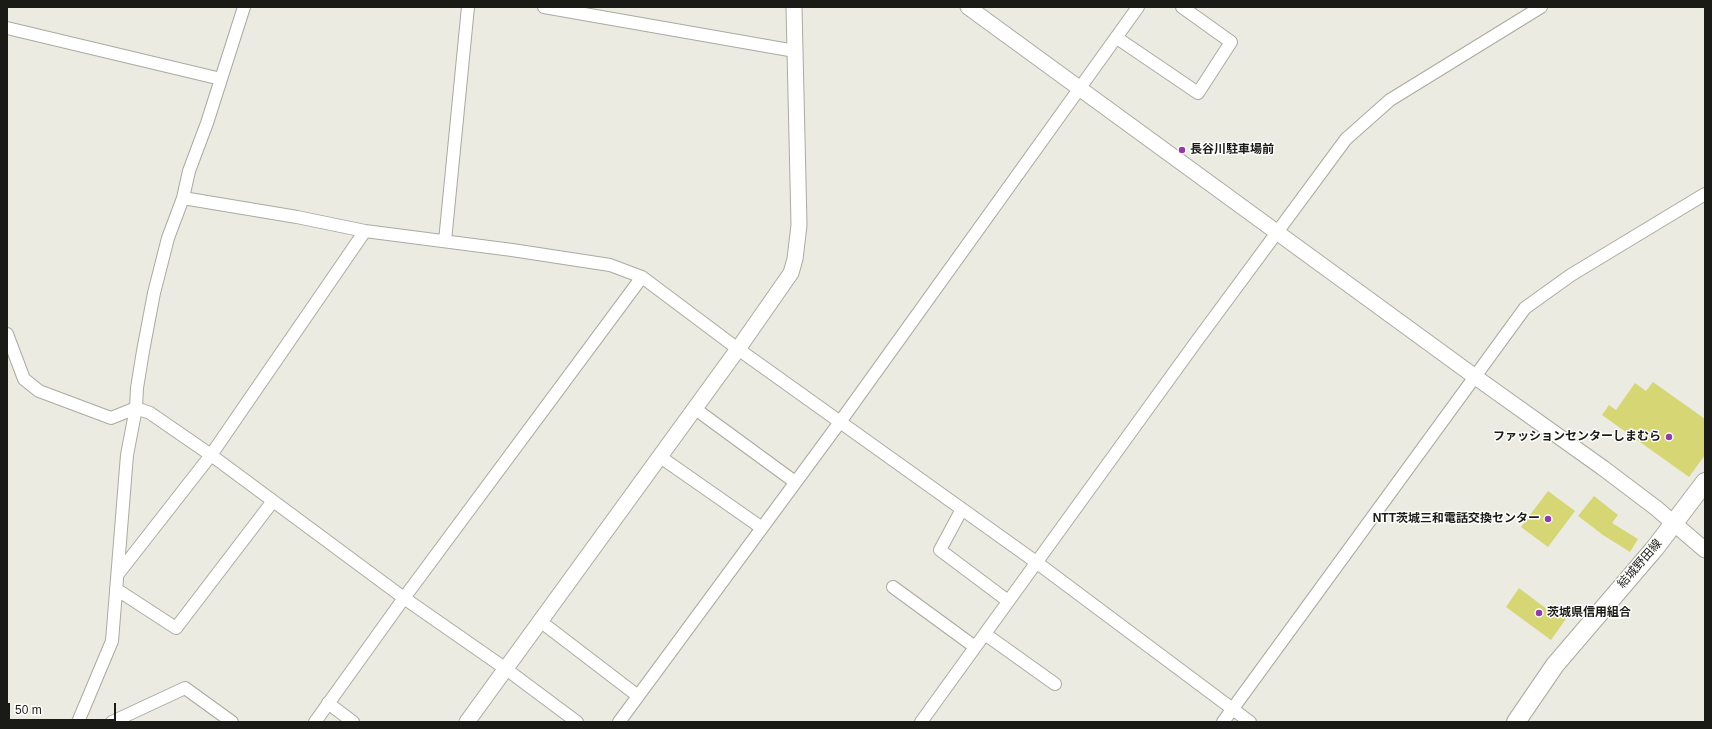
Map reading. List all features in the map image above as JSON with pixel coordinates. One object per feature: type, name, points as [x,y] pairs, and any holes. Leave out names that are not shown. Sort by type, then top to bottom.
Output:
[{"type":"main road","name":"結城野田線","points":[[1516,722],[1555,665],[1674,524],[1705,482]]},
{"type":"street","points":[[78,722],[112,641],[128,455],[136,408],[137,388],[154,293],[168,238],[183,198],[189,171],[244,7]]},
{"type":"street","points":[[444,241],[468,7]]},
{"type":"street","points":[[544,7],[795,51]]},
{"type":"street","points":[[467,722],[738,349],[790,273],[795,259],[799,218],[794,7]]},
{"type":"street","points":[[968,7],[1080,87],[1474,376],[1603,468],[1656,508],[1705,550]]},
{"type":"street","points":[[619,722],[840,422],[1138,7]]},
{"type":"street","points":[[1117,38],[1198,93],[1231,42],[1182,7]]},
{"type":"street","points":[[921,722],[1036,562],[1346,139],[1390,100],[1541,7]]},
{"type":"street","points":[[7,28],[221,79]]},
{"type":"street","points":[[1223,722],[1525,308],[1571,275],[1705,194]]},
{"type":"street","points":[[183,198],[297,217],[365,231],[610,265],[642,277],[738,349],[1036,562],[1250,722]]},
{"type":"street","points":[[118,574],[211,455],[365,231]]},
{"type":"street","points":[[315,722],[404,598],[642,277]]},
{"type":"street","points":[[7,334],[13,366],[24,379],[39,391],[111,418],[136,408],[150,413],[211,455],[404,598],[506,669],[577,722]]},
{"type":"street","points":[[694,408],[795,482]]},
{"type":"street","points":[[659,456],[762,528]]},
{"type":"street","points":[[116,589],[176,628],[273,501]]},
{"type":"street","points":[[962,509],[940,550],[1008,601]]},
{"type":"street","points":[[893,587],[975,647]]},
{"type":"street","points":[[540,622],[638,696]]},
{"type":"street","points":[[985,634],[1055,684]]},
{"type":"street","points":[[112,722],[185,688],[232,722]]},
{"type":"street","points":[[328,703],[353,722]]},
{"type":"building","name":"ファッションセンターしまむら","points":[[1653,382],[1705,419],[1705,455],[1689,477],[1602,415],[1609,405],[1616,410],[1635,383],[1646,391]]},
{"type":"building","name":"NTT茨城三和電話交換センター","points":[[1548,491],[1575,511],[1548,547],[1521,527]]},
{"type":"building","points":[[1594,496],[1618,515],[1612,523],[1638,539],[1630,552],[1603,535],[1578,516]]},
{"type":"building","name":"茨城県信用組合","points":[[1519,588],[1548,610],[1552,604],[1568,616],[1551,640],[1506,607]]},
{"type":"place","name":"長谷川駐車場前","points":[[1182,150]]},
{"type":"place","name":"ファッションセンターしまむら","points":[[1669,437]]},
{"type":"place","name":"NTT茨城三和電話交換センター","points":[[1548,519]]},
{"type":"place","name":"茨城県信用組合","points":[[1539,613]]}]
